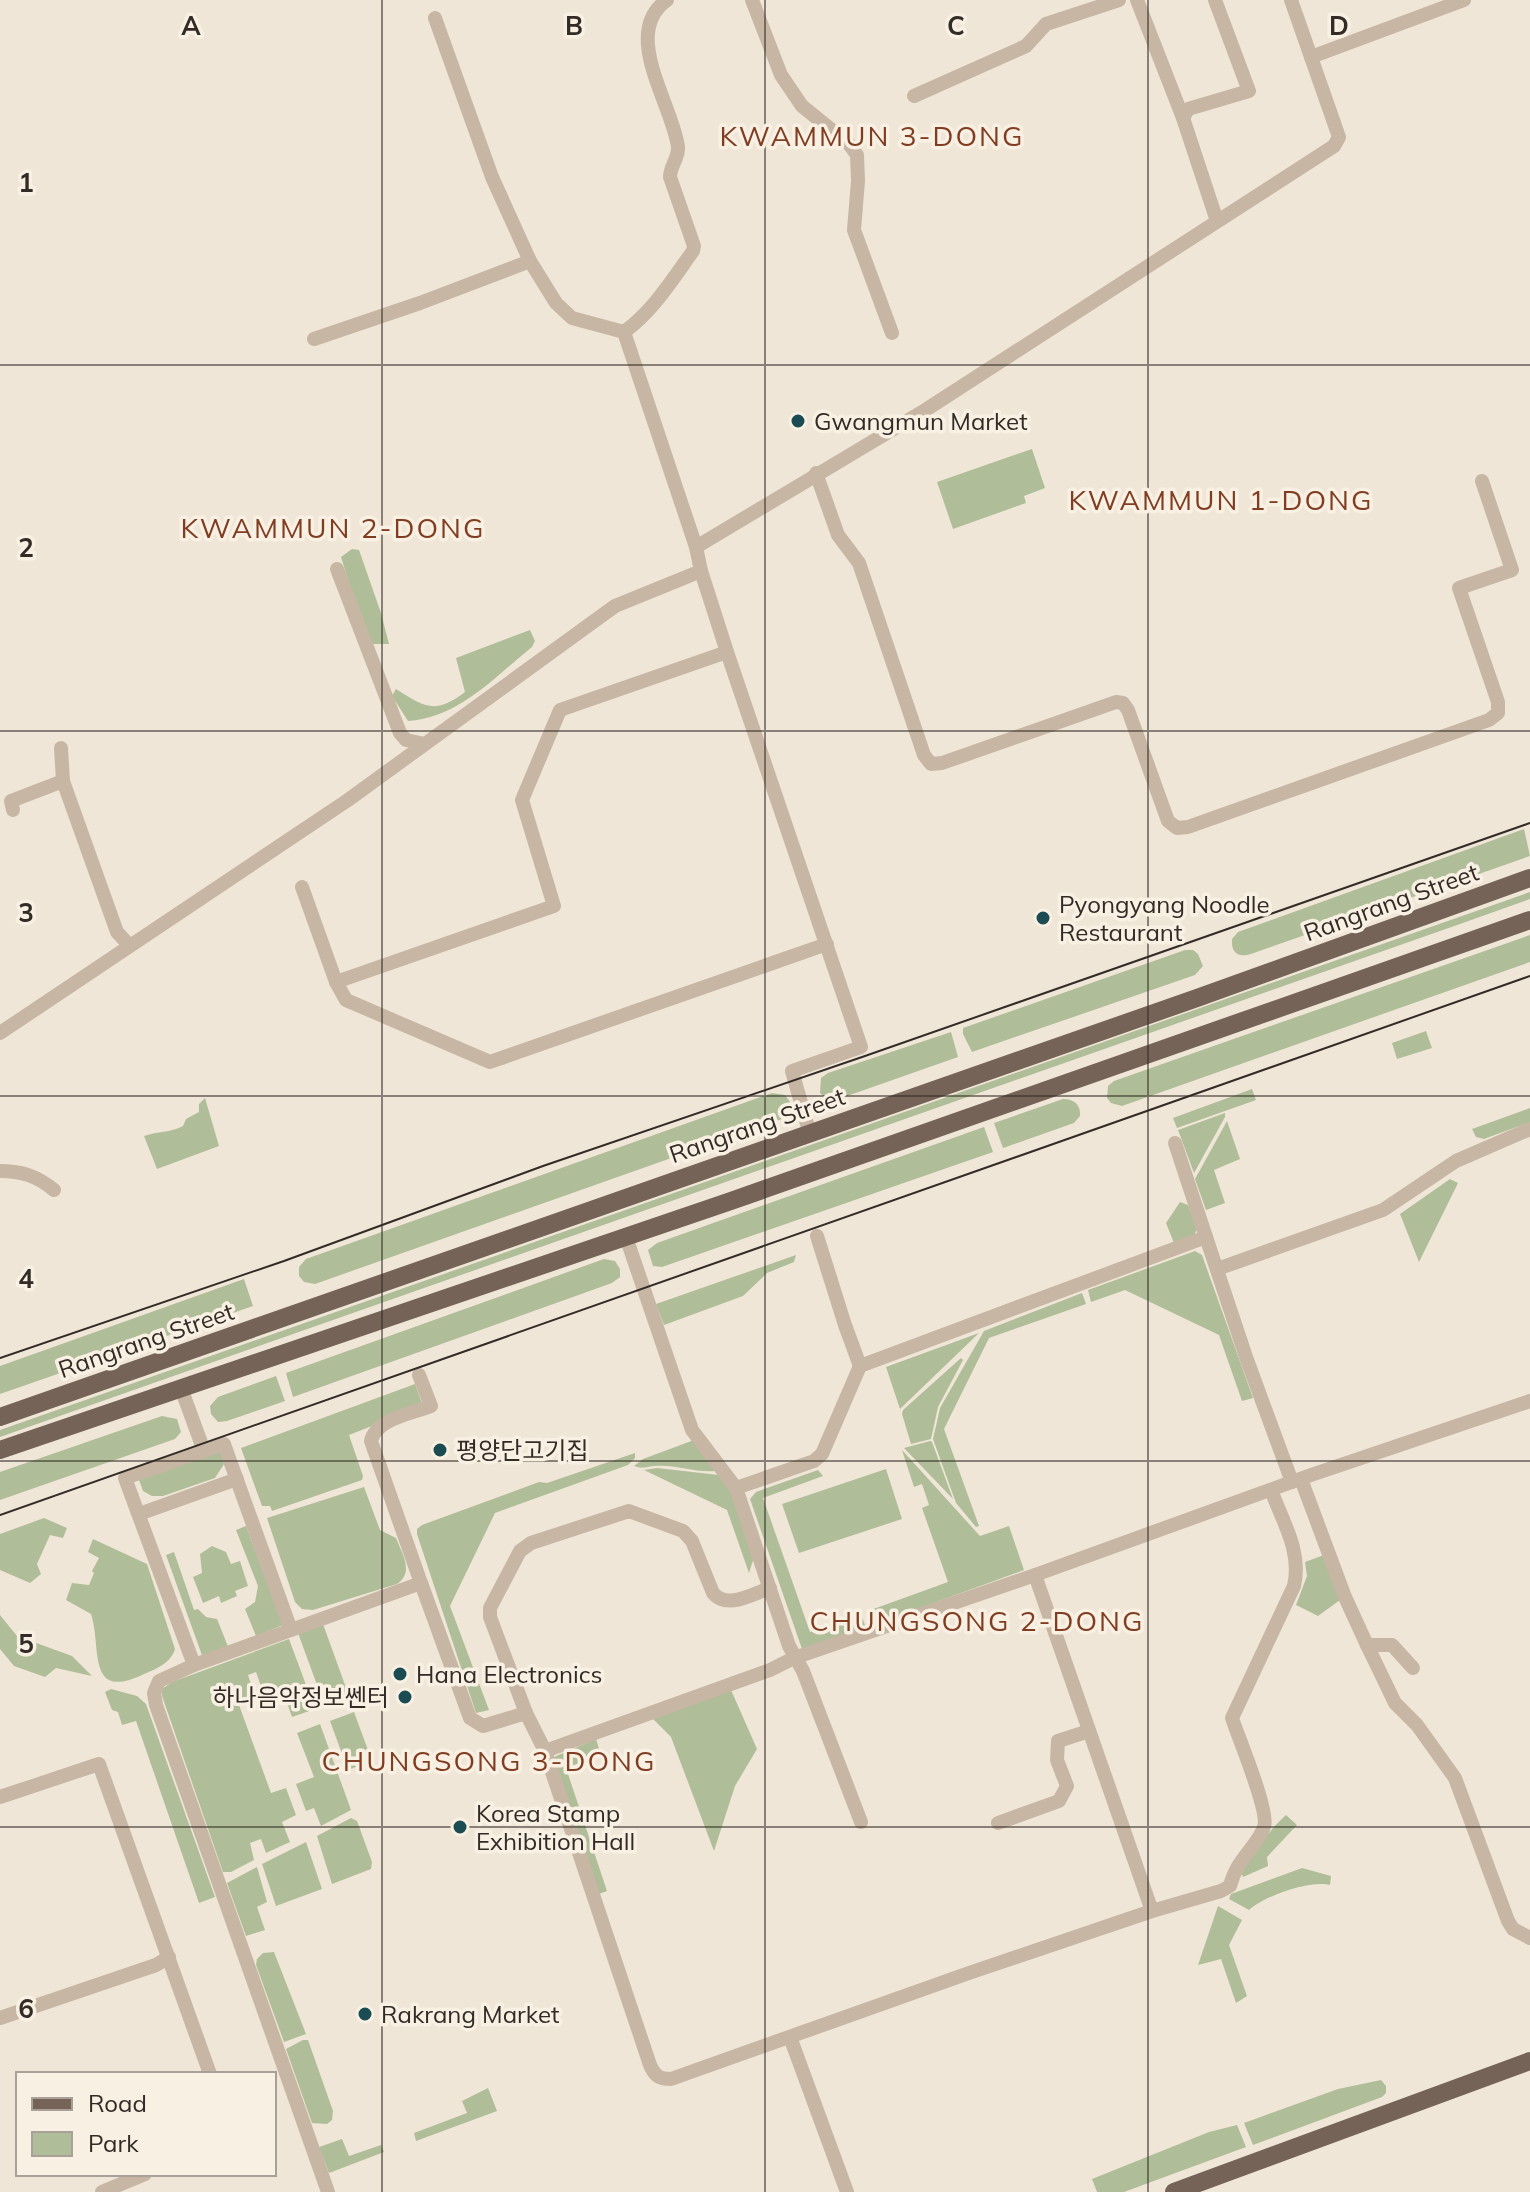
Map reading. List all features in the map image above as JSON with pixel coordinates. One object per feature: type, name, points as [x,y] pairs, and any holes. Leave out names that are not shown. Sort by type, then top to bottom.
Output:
[{"type":"main road","name":"Rangrang Street","points":[[0,1417],[809,1131],[1197,998],[1530,878]]},
{"type":"main road","points":[[0,1450],[626,1237],[1530,920]]},
{"type":"main road","points":[[1174,2192],[1530,2061]]},
{"type":"street","points":[[624,332],[661,295],[694,246],[670,177],[670,167],[677,157],[678,146],[658,90],[650,54],[649,23],[654,11],[667,0]]},
{"type":"street","points":[[752,0],[781,75],[802,106],[849,144],[857,155],[854,230],[892,333]]},
{"type":"street","points":[[914,96],[1026,46],[1046,24],[1119,0]]},
{"type":"street","points":[[1137,0],[1183,118],[1217,221]]},
{"type":"street","points":[[1183,118],[1188,109],[1249,91],[1215,0]]},
{"type":"street","points":[[696,547],[927,409],[1334,146],[1339,137],[1291,0]]},
{"type":"street","points":[[1311,57],[1464,0]]},
{"type":"street","points":[[435,18],[492,177],[530,261],[556,303],[572,318],[624,332]]},
{"type":"street","points":[[314,339],[530,261]]},
{"type":"street","points":[[624,332],[696,547],[727,652],[861,1047],[792,1071],[809,1131]]},
{"type":"street","points":[[816,473],[838,535],[859,563],[924,755],[931,764],[942,763],[1116,702],[1123,703],[1168,821],[1177,828],[1188,827],[1474,726],[1498,713],[1498,702],[1459,588],[1512,570],[1482,481]]},
{"type":"street","points":[[337,569],[400,733],[406,740],[425,744]]},
{"type":"street","points":[[0,1033],[348,800],[615,606],[701,571]]},
{"type":"street","points":[[336,982],[554,906],[522,800],[560,710],[727,652]]},
{"type":"street","points":[[61,748],[63,781],[117,932],[129,945]]},
{"type":"street","points":[[13,810],[11,801],[63,781]]},
{"type":"street","points":[[302,887],[336,982],[346,1000],[490,1062],[827,944]]},
{"type":"street","points":[[1217,1269],[1383,1210],[1456,1161],[1530,1129]]},
{"type":"street","points":[[1175,1143],[1246,1357],[1345,1597],[1395,1703],[1417,1725],[1455,1778],[1508,1921],[1513,1929],[1530,1938]]},
{"type":"street","points":[[0,1171],[20,1171],[42,1180],[54,1190]]},
{"type":"street","points":[[736,1488],[814,1461],[822,1454],[860,1366],[817,1236]]},
{"type":"street","points":[[626,1237],[692,1430],[736,1488],[794,1658],[803,1671],[861,1822]]},
{"type":"street","points":[[860,1366],[1206,1237]]},
{"type":"street","points":[[419,1375],[431,1406],[382,1425],[373,1432],[371,1441],[470,1718],[483,1726],[526,1713]]},
{"type":"street","points":[[181,1388],[204,1451]]},
{"type":"street","points":[[545,1751],[770,1670],[794,1658],[1296,1480],[1530,1401]]},
{"type":"street","points":[[194,1665],[125,1478],[224,1444],[291,1630]]},
{"type":"street","points":[[139,1514],[237,1479]]},
{"type":"street","points":[[770,1588],[727,1602],[719,1600],[713,1593],[692,1541],[683,1531],[629,1511],[531,1543],[520,1551],[490,1608],[490,1617],[526,1713],[545,1751],[654,2074],[660,2079],[671,2079],[969,1973],[1230,1886],[1233,1872],[1264,1829],[1264,1810],[1232,1718],[1294,1586],[1298,1568],[1295,1551],[1271,1490]]},
{"type":"street","points":[[1035,1575],[1152,1911]]},
{"type":"street","points":[[328,2192],[154,1693],[159,1681],[194,1665],[421,1583]]},
{"type":"street","points":[[1367,1645],[1392,1645],[1413,1668]]},
{"type":"street","points":[[998,1823],[1059,1801],[1067,1786],[1057,1760],[1058,1741],[1089,1731]]},
{"type":"street","points":[[0,1797],[99,1764],[209,2072]]},
{"type":"street","points":[[0,2018],[156,1965],[169,1957]]},
{"type":"street","points":[[790,2037],[847,2192]]},
{"type":"street","points":[[102,2192],[140,2176]]},
{"type":"green space","points":[[1032,449],[1045,488],[1024,496],[1026,503],[953,529],[937,482]]},
{"type":"green space","points":[[352,549],[359,550],[389,644],[373,644],[363,628],[341,557]]},
{"type":"green space","points":[[530,630],[535,641],[532,647],[475,694],[444,712],[408,721],[392,696],[396,689],[423,704],[446,704],[465,692],[456,658]]},
{"type":"green space","points":[[1524,829],[1530,856],[1251,954],[1239,955],[1234,951],[1232,939],[1238,932]]},
{"type":"green space","points":[[1530,892],[1530,899],[1460,924],[0,1437],[0,1430]]},
{"type":"green space","points":[[1530,935],[1530,962],[1122,1106],[1111,1103],[1107,1098],[1108,1086],[1114,1081]]},
{"type":"green space","points":[[1185,950],[1198,954],[1203,966],[1195,975],[972,1052],[963,1034],[963,1028]]},
{"type":"green space","points":[[1426,1031],[1432,1048],[1397,1059],[1392,1043]]},
{"type":"green space","points":[[951,1032],[958,1057],[830,1102],[820,1093],[821,1078],[828,1073]]},
{"type":"green space","points":[[1252,1089],[1256,1100],[1177,1128],[1173,1118]]},
{"type":"green space","points":[[772,1093],[785,1095],[790,1102],[790,1110],[782,1119],[315,1284],[304,1282],[299,1276],[299,1267],[306,1259]]},
{"type":"green space","points":[[205,1098],[219,1146],[157,1169],[144,1136],[183,1126],[186,1119],[199,1112],[199,1104]]},
{"type":"green space","points":[[1063,1099],[1078,1105],[1080,1116],[1074,1123],[1003,1148],[994,1123]]},
{"type":"green space","points":[[1530,1108],[1530,1122],[1484,1139],[1476,1137],[1472,1129]]},
{"type":"green space","points":[[1225,1113],[1225,1117],[1194,1173],[1178,1130]]},
{"type":"green space","points":[[1227,1121],[1240,1159],[1214,1170],[1225,1203],[1206,1210],[1195,1179]]},
{"type":"green space","points":[[984,1127],[993,1152],[662,1267],[653,1266],[648,1250],[657,1243]]},
{"type":"green space","points":[[1450,1179],[1458,1183],[1419,1262],[1400,1214]]},
{"type":"green space","points":[[1180,1202],[1188,1205],[1197,1229],[1194,1236],[1174,1243],[1166,1223]]},
{"type":"green space","points":[[1195,1251],[1202,1255],[1253,1398],[1242,1401],[1219,1335],[1125,1290],[1091,1302],[1088,1290]]},
{"type":"green space","points":[[796,1255],[794,1262],[767,1273],[743,1296],[664,1325],[656,1304]]},
{"type":"green space","points":[[604,1259],[615,1261],[620,1269],[620,1277],[612,1283],[293,1397],[286,1373]]},
{"type":"green space","points":[[244,1279],[253,1306],[0,1394],[0,1366]]},
{"type":"green space","points":[[1082,1293],[1086,1304],[989,1338],[944,1429],[979,1526],[976,1527],[956,1503],[933,1439],[940,1408],[984,1331]]},
{"type":"green space","points":[[979,1333],[900,1409],[886,1367]]},
{"type":"green space","points":[[961,1358],[963,1360],[938,1407],[931,1439],[911,1444],[903,1410]]},
{"type":"green space","points":[[276,1376],[285,1401],[227,1421],[218,1422],[211,1414],[210,1406],[218,1397]]},
{"type":"green space","points":[[415,1384],[423,1406],[349,1435],[362,1480],[272,1511],[270,1506],[262,1506],[241,1448]]},
{"type":"green space","points":[[162,1416],[177,1419],[181,1432],[175,1439],[0,1500],[0,1472]]},
{"type":"green space","points":[[694,1440],[716,1471],[634,1466],[643,1459]]},
{"type":"green space","points":[[932,1442],[953,1499],[904,1448]]},
{"type":"green space","points":[[902,1450],[980,1536],[1009,1526],[1024,1570],[873,1625],[868,1611],[948,1582],[922,1508],[929,1505],[922,1484],[914,1487]]},
{"type":"green space","points":[[221,1451],[224,1464],[215,1478],[163,1496],[152,1496],[143,1491],[139,1480]]},
{"type":"green space","points":[[635,1453],[635,1458],[628,1465],[495,1513],[450,1606],[489,1710],[476,1713],[417,1529],[539,1482],[547,1483]]},
{"type":"green space","points":[[657,1468],[719,1475],[731,1492],[754,1557],[749,1573],[727,1510],[644,1470]]},
{"type":"green space","points":[[886,1469],[902,1519],[799,1553],[782,1504]]},
{"type":"green space","points":[[818,1470],[823,1476],[763,1498],[810,1632],[861,1614],[866,1628],[802,1649],[750,1499],[756,1492]]},
{"type":"green space","points":[[364,1487],[380,1530],[396,1538],[406,1563],[405,1574],[397,1584],[313,1610],[302,1609],[295,1602],[267,1518]]},
{"type":"green space","points":[[44,1518],[67,1528],[63,1538],[50,1535],[37,1564],[41,1574],[30,1583],[0,1570],[0,1534]]},
{"type":"green space","points":[[246,1526],[283,1625],[256,1636],[245,1609],[255,1602],[258,1586],[236,1530]]},
{"type":"green space","points":[[93,1539],[147,1564],[175,1649],[162,1665],[124,1681],[112,1681],[104,1676],[97,1655],[91,1614],[66,1600],[72,1583],[89,1585],[99,1558],[88,1552]]},
{"type":"green space","points":[[212,1546],[226,1552],[231,1564],[240,1561],[248,1586],[235,1591],[237,1596],[221,1603],[219,1596],[203,1603],[193,1577],[202,1573],[200,1554]]},
{"type":"green space","points":[[174,1552],[194,1610],[217,1619],[229,1649],[203,1658],[166,1555]]},
{"type":"green space","points":[[1324,1555],[1340,1600],[1318,1616],[1296,1605],[1307,1576],[1305,1562]]},
{"type":"green space","points":[[0,1615],[17,1636],[72,1656],[92,1676],[56,1668],[45,1677],[14,1666],[0,1649]]},
{"type":"green space","points":[[323,1624],[349,1696],[324,1704],[298,1633]]},
{"type":"green space","points":[[289,1639],[315,1709],[292,1717],[282,1689],[264,1695],[256,1672],[248,1675],[256,1699],[239,1705],[271,1793],[286,1788],[296,1815],[282,1822],[290,1842],[266,1853],[261,1839],[250,1843],[254,1860],[231,1872],[223,1872],[162,1689],[172,1682]]},
{"type":"green space","points":[[111,1689],[137,1696],[146,1704],[215,1897],[199,1903],[136,1721],[122,1725],[105,1692]]},
{"type":"green space","points":[[731,1690],[757,1749],[735,1786],[714,1851],[671,1737],[653,1719]]},
{"type":"green space","points":[[354,1712],[372,1761],[348,1770],[330,1721]]},
{"type":"green space","points":[[320,1724],[351,1810],[321,1826],[314,1808],[306,1811],[296,1784],[314,1777],[297,1733]]},
{"type":"green space","points":[[596,1739],[601,1755],[566,1768],[607,1891],[599,1894],[554,1757]]},
{"type":"green space","points":[[1286,1815],[1297,1825],[1267,1857],[1268,1866],[1243,1877],[1241,1872],[1251,1857]]},
{"type":"green space","points":[[351,1818],[357,1821],[372,1862],[371,1869],[332,1884],[317,1836]]},
{"type":"green space","points":[[306,1842],[322,1889],[276,1906],[262,1864]]},
{"type":"green space","points":[[257,1867],[267,1902],[257,1907],[265,1930],[246,1936],[227,1883]]},
{"type":"green space","points":[[1302,1868],[1331,1876],[1330,1885],[1288,1890],[1265,1899],[1249,1910],[1229,1899],[1231,1894]]},
{"type":"green space","points":[[1218,1906],[1242,1920],[1229,1945],[1247,1996],[1236,2003],[1221,1959],[1198,1965]]},
{"type":"green space","points":[[274,1952],[306,2034],[284,2042],[256,1965],[263,1953]]},
{"type":"green space","points":[[308,2040],[333,2111],[332,2120],[327,2124],[312,2123],[286,2049]]},
{"type":"green space","points":[[1381,2080],[1386,2086],[1382,2097],[1253,2145],[1244,2123],[1338,2089]]},
{"type":"green space","points":[[488,2088],[497,2111],[416,2141],[414,2133],[467,2113],[462,2101]]},
{"type":"green space","points":[[1237,2125],[1246,2147],[1124,2192],[1097,2192],[1092,2179],[1209,2132]]},
{"type":"green space","points":[[342,2139],[349,2156],[381,2145],[384,2152],[329,2173],[319,2147]]},
{"type":"tram line","points":[[0,1358],[1530,823]]},
{"type":"tram line","points":[[0,1515],[1530,976]]},
{"type":"place","name":"Gwangmun Market","points":[[798,421]]},
{"type":"place","name":"Pyongyang Noodle Restaurant","points":[[1043,918]]},
{"type":"place","name":"평양단고기집","points":[[440,1450]]},
{"type":"place","name":"Hana Electronics","points":[[400,1674]]},
{"type":"place","name":"하나음악정보쎈터","points":[[405,1697]]},
{"type":"place","name":"Korea Stamp Exhibition Hall","points":[[460,1827]]},
{"type":"place","name":"Rakrang Market","points":[[365,2014]]},
{"type":"district","name":"KWAMMUN 3-DONG","points":[[872,135]]},
{"type":"district","name":"KWAMMUN 1-DONG","points":[[1221,499]]},
{"type":"district","name":"KWAMMUN 2-DONG","points":[[333,527]]},
{"type":"district","name":"CHUNGSONG 2-DONG","points":[[977,1620]]},
{"type":"district","name":"CHUNGSONG 3-DONG","points":[[489,1760]]}]
